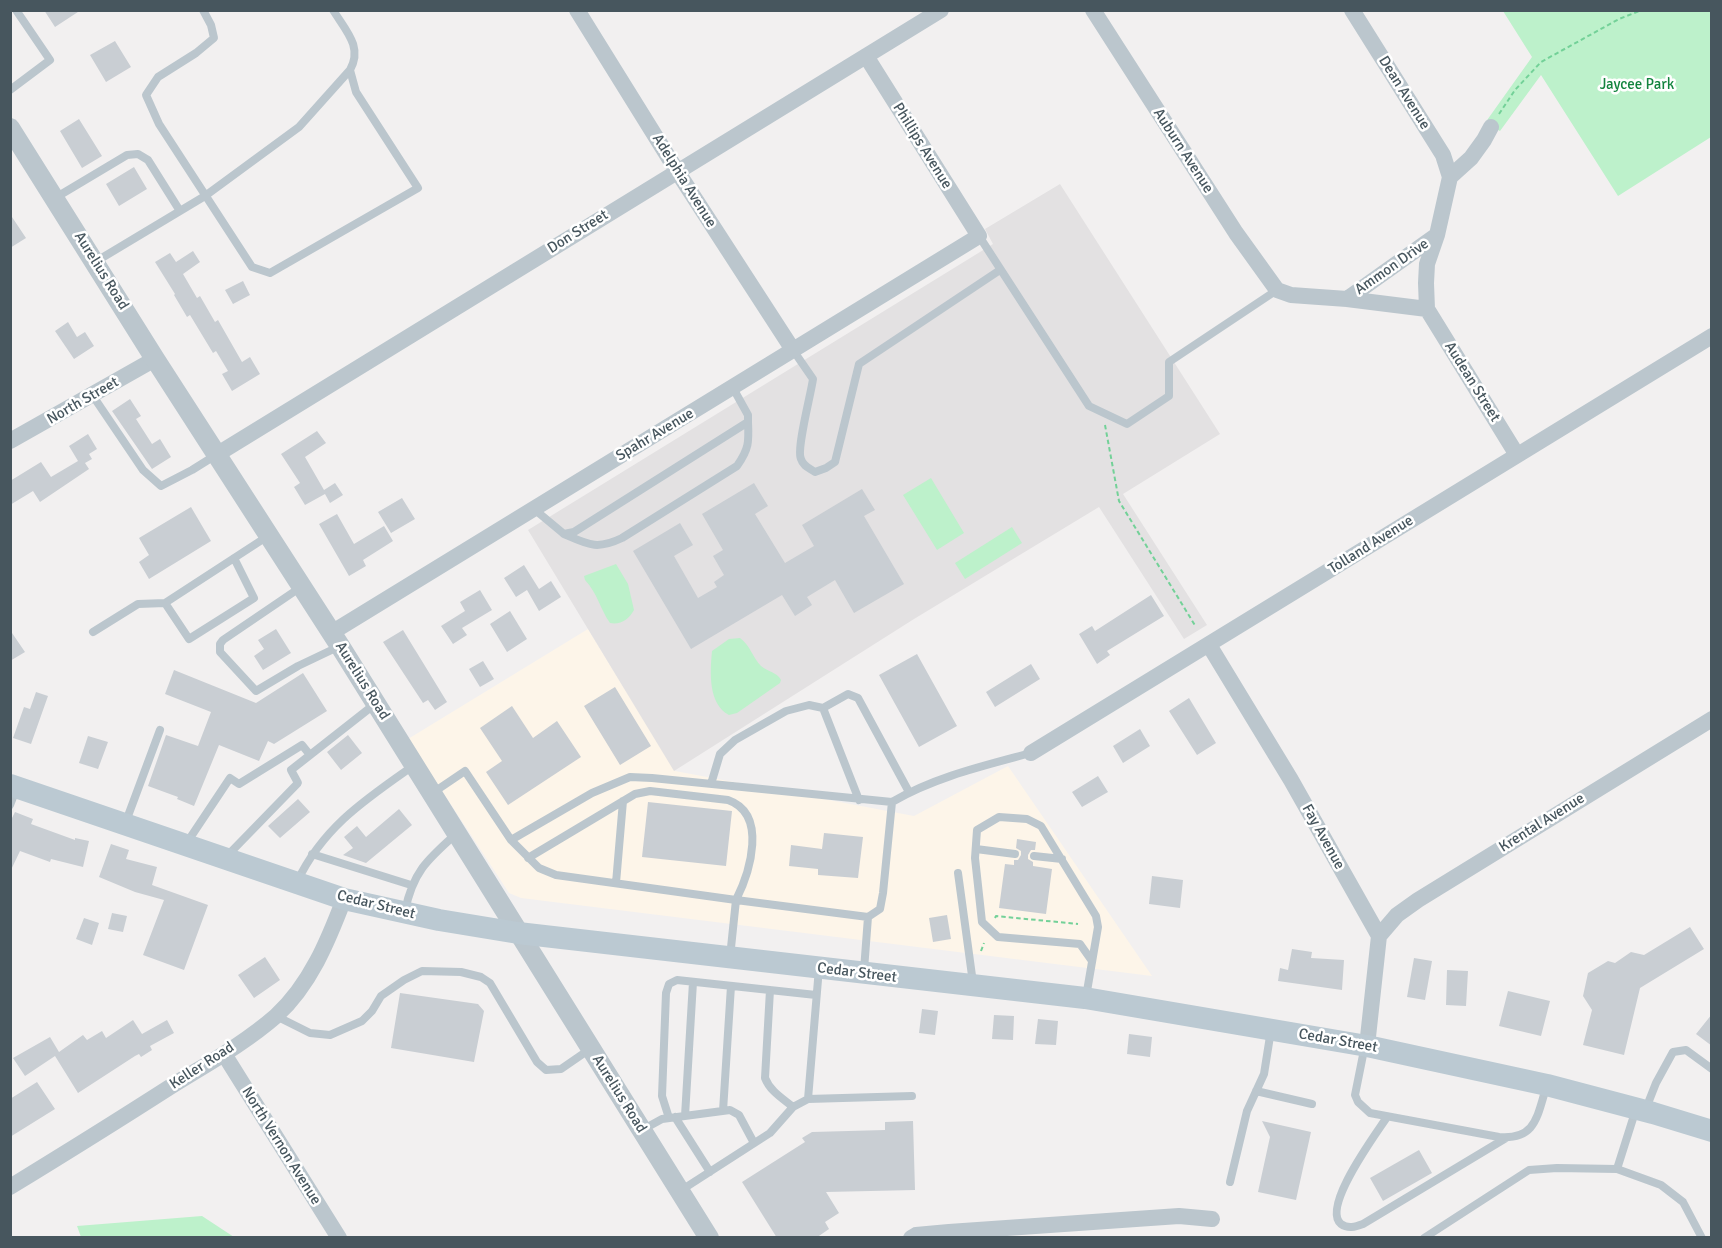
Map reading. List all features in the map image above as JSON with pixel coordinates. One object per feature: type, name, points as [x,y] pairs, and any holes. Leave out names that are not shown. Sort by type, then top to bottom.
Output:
[{"type":"main road","name":"Cedar Street","points":[[13,792],[125,824],[344,898],[404,912],[518,933],[1085,998],[1366,1046],[1547,1084],[1712,1131]]},
{"type":"street","name":"Adelphia Avenue","points":[[577,10],[677,171],[793,350]]},
{"type":"street","name":"Don Street","points":[[216,455],[941,10]]},
{"type":"street","name":"Auburn Avenue","points":[[1093,10],[1236,233],[1277,290]]},
{"type":"street","name":"Dean Avenue","points":[[1352,10],[1443,155],[1450,177]]},
{"type":"street","name":"Phillips Avenue","points":[[866,56],[979,236]]},
{"type":"street","points":[[1450,177],[1471,158],[1491,127]]},
{"type":"street","name":"Aurelius Road","points":[[10,128],[376,704],[709,1238]]},
{"type":"street","name":"Ammon Drive","points":[[1277,290],[1291,295],[1427,309],[1427,264],[1437,235],[1450,177]]},
{"type":"street","name":"Ammon Drive","points":[[1347,299],[1437,235]]},
{"type":"street","name":"Spahr Avenue","points":[[335,639],[534,508],[979,236]]},
{"type":"street","name":"Audean Street","points":[[1427,309],[1517,455]]},
{"type":"street","name":"Tolland Avenue","points":[[1030,753],[1712,336]]},
{"type":"street","name":"North Street","points":[[10,441],[155,359]]},
{"type":"street","name":"Fay Avenue","points":[[1209,645],[1291,780],[1379,936]]},
{"type":"street","name":"Krental Avenue","points":[[1379,936],[1396,915],[1418,900],[1712,719]]},
{"type":"street","name":"Keller Road","points":[[10,1187],[224,1054],[276,1016],[313,969],[324,949],[344,898]]},
{"type":"street","points":[[1366,1046],[1379,936]]},
{"type":"street","name":"North Vernon Avenue","points":[[224,1054],[339,1238]]},
{"type":"street","points":[[910,1238],[949,1232],[1179,1216],[1212,1219]]},
{"type":"lane","points":[[10,90],[50,60],[16,10]]},
{"type":"lane","points":[[203,10],[211,25],[214,38],[196,53],[158,77],[146,95],[159,124],[252,267],[270,273],[418,188],[356,92],[350,70]]},
{"type":"lane","points":[[95,262],[205,196],[299,127],[350,70],[356,59],[354,45],[333,10]]},
{"type":"lane","points":[[55,198],[127,155],[138,153],[148,160],[180,211]]},
{"type":"lane","points":[[979,236],[1089,406],[1127,424],[1169,396],[1169,362],[1277,290]]},
{"type":"lane","points":[[793,350],[813,379],[799,448],[800,459],[815,472],[835,462],[859,364],[1000,270]]},
{"type":"lane","points":[[534,508],[564,534],[591,546],[606,546],[622,538],[738,466],[749,443],[748,415],[733,388]]},
{"type":"lane","points":[[93,396],[142,470],[161,486],[192,471],[216,455]]},
{"type":"lane","points":[[564,534],[574,532],[748,422]]},
{"type":"lane","points":[[93,632],[138,604],[165,603],[268,536]]},
{"type":"lane","points":[[165,603],[189,639],[254,598],[234,558]]},
{"type":"lane","points":[[302,587],[223,640],[220,644],[220,652],[256,691],[298,666],[335,639]]},
{"type":"lane","points":[[711,784],[720,754],[735,740],[786,711],[809,705],[823,708],[848,694],[858,698],[909,792]]},
{"type":"lane","points":[[225,859],[298,783],[291,770],[376,704]]},
{"type":"lane","points":[[823,708],[859,800]]},
{"type":"lane","points":[[125,824],[160,730]]},
{"type":"lane","points":[[185,845],[230,778],[239,784],[302,745],[310,755]]},
{"type":"lane","points":[[511,840],[592,792],[630,777],[892,802],[909,792],[952,775],[1030,753]]},
{"type":"lane","points":[[297,882],[312,854],[340,820],[414,765]]},
{"type":"lane","points":[[431,794],[465,771],[511,840],[539,868],[556,875],[868,916],[880,909],[892,802]]},
{"type":"lane","points":[[528,858],[635,794],[650,791],[728,800],[739,804],[751,822],[752,836],[746,880],[736,900],[730,957]]},
{"type":"lane","points":[[616,883],[623,801]]},
{"type":"lane","points":[[1085,998],[1092,961],[1098,927],[1096,915],[1041,825],[1027,819],[999,817],[977,830],[976,849],[982,922],[998,937],[1080,944],[1092,961]]},
{"type":"lane","points":[[404,912],[416,875],[431,856],[456,834]]},
{"type":"lane","points":[[976,849],[1015,854]]},
{"type":"lane","points":[[312,854],[411,885]]},
{"type":"lane","points":[[1034,856],[1062,859]]},
{"type":"lane","points":[[958,873],[973,986]]},
{"type":"lane","points":[[863,974],[868,916]]},
{"type":"lane","points":[[808,1099],[819,968]]},
{"type":"lane","points":[[276,1016],[310,1033],[330,1035],[362,1021],[372,1011],[381,996],[422,971],[461,972],[481,977],[490,983],[537,1062],[546,1070],[561,1069],[590,1049]]},
{"type":"lane","points":[[710,1172],[672,1118],[662,1096],[666,993],[669,984],[677,980],[816,995]]},
{"type":"lane","points":[[685,1116],[693,982]]},
{"type":"lane","points":[[723,1111],[731,986]]},
{"type":"lane","points":[[770,990],[765,1078],[773,1092],[793,1107]]},
{"type":"lane","points":[[1230,1182],[1247,1111],[1264,1074],[1271,1030]]},
{"type":"lane","points":[[1366,1046],[1355,1095],[1364,1109],[1370,1113],[1387,1117],[1516,1138],[1530,1129],[1537,1116],[1547,1084]]},
{"type":"lane","points":[[1617,1169],[1641,1110],[1673,1052],[1686,1050],[1712,1069]]},
{"type":"lane","points":[[1256,1092],[1312,1104]]},
{"type":"lane","points":[[680,1191],[770,1133],[793,1107],[808,1099],[912,1096]]},
{"type":"lane","points":[[642,1130],[662,1119],[730,1110],[739,1115],[754,1143]]},
{"type":"lane","points":[[1387,1117],[1355,1164],[1341,1193],[1335,1209],[1337,1219],[1343,1226],[1353,1227],[1363,1224],[1506,1138]]},
{"type":"lane","points":[[1424,1238],[1529,1170],[1557,1168],[1617,1169],[1661,1185],[1683,1202],[1702,1238]]},
{"type":"path","points":[[1491,127],[1515,90],[1541,62],[1642,10]]},
{"type":"path","points":[[1105,414],[1106,437],[1119,501],[1196,627]]},
{"type":"path","points":[[992,925],[996,916],[1078,924]]},
{"type":"shaded area","points":[[1060,184],[1220,434],[1123,494],[1207,625],[1184,639],[1099,507],[914,619],[674,771],[528,530],[993,244],[985,229]]},
{"type":"shaded area","points":[[588,629],[675,771],[914,816],[1008,766],[1152,976],[521,898],[509,893],[408,739]]},
{"type":"green space","name":"Jaycee Park","points":[[1503,11],[1711,11],[1711,137],[1618,196],[1541,75],[1500,131],[1485,123],[1532,57]]},
{"type":"green space","points":[[931,478],[964,533],[937,550],[903,495]]},
{"type":"green space","points":[[1012,527],[1022,543],[965,579],[955,563]]},
{"type":"green space","points":[[616,564],[628,584],[634,610],[624,621],[610,623],[584,576]]},
{"type":"green space","points":[[740,638],[761,666],[777,675],[781,680],[780,683],[737,713],[729,715],[722,710],[714,695],[711,678],[712,651],[729,639]]},
{"type":"green space","points":[[202,1216],[234,1237],[81,1237],[77,1226]]},
{"type":"building","points":[[44,10],[81,10],[55,27]]},
{"type":"building","points":[[115,41],[131,67],[106,82],[90,55]]},
{"type":"building","points":[[79,119],[102,156],[82,168],[60,131]]},
{"type":"building","points":[[134,167],[147,189],[119,206],[106,184]]},
{"type":"building","points":[[10,214],[26,238],[10,248]]},
{"type":"building","points":[[193,251],[200,262],[183,274],[197,298],[200,296],[215,322],[218,320],[242,362],[250,357],[260,374],[232,391],[222,374],[228,371],[216,351],[213,353],[190,315],[187,317],[155,262],[170,253],[176,262]]},
{"type":"building","points":[[243,281],[250,295],[233,304],[225,290]]},
{"type":"building","points":[[68,322],[77,337],[85,332],[94,346],[74,359],[55,331]]},
{"type":"building","points":[[130,399],[141,416],[136,419],[152,444],[160,439],[171,457],[152,469],[112,411]]},
{"type":"building","points":[[317,431],[326,443],[305,457],[324,490],[335,483],[343,495],[330,503],[325,494],[305,505],[294,487],[300,483],[281,454]]},
{"type":"building","points":[[88,434],[97,449],[89,454],[92,459],[85,463],[89,469],[40,502],[33,491],[10,505],[10,481],[41,462],[51,477],[78,461],[69,446]]},
{"type":"building","points":[[754,483],[768,506],[755,514],[785,563],[814,546],[802,525],[862,489],[875,510],[864,516],[904,584],[854,613],[835,580],[807,597],[812,605],[795,616],[782,595],[691,649],[633,551],[680,523],[693,545],[674,556],[698,598],[717,587],[714,582],[724,575],[713,556],[723,550],[702,514]]},
{"type":"building","points":[[402,498],[415,519],[391,533],[378,512]]},
{"type":"building","points":[[191,507],[211,541],[149,579],[139,562],[149,555],[139,538]]},
{"type":"building","points":[[337,514],[354,544],[384,526],[393,541],[363,560],[366,566],[349,576],[319,524]]},
{"type":"building","points":[[524,565],[539,589],[551,581],[561,597],[539,611],[527,590],[516,597],[504,578]]},
{"type":"building","points":[[480,590],[492,610],[462,628],[467,635],[453,644],[441,626],[465,611],[460,602]]},
{"type":"building","points":[[1151,595],[1164,616],[1107,651],[1110,655],[1097,664],[1079,634],[1092,626],[1095,631]]},
{"type":"building","points":[[510,611],[527,639],[507,652],[490,624]]},
{"type":"building","points":[[276,629],[291,653],[263,670],[254,656],[264,649],[258,640]]},
{"type":"building","points":[[10,630],[25,652],[10,661]]},
{"type":"building","points":[[403,630],[447,702],[435,710],[428,700],[423,703],[383,642]]},
{"type":"building","points":[[917,654],[957,726],[919,747],[879,675]]},
{"type":"building","points":[[483,661],[494,679],[480,687],[469,669]]},
{"type":"building","points":[[1031,664],[1040,679],[995,707],[986,692]]},
{"type":"building","points":[[174,670],[256,703],[303,673],[327,711],[274,744],[268,741],[259,761],[219,745],[194,806],[177,799],[178,797],[148,786],[166,735],[198,746],[211,712],[165,694]]},
{"type":"building","points":[[615,687],[651,746],[620,765],[584,706]]},
{"type":"building","points":[[36,692],[48,696],[31,744],[13,738],[24,707],[30,709]]},
{"type":"building","points":[[1189,698],[1216,743],[1197,755],[1169,711]]},
{"type":"building","points":[[512,706],[533,738],[557,721],[581,757],[508,805],[486,772],[502,761],[480,728]]},
{"type":"building","points":[[1140,729],[1150,746],[1123,763],[1113,746]]},
{"type":"building","points":[[348,735],[362,753],[341,770],[327,752]]},
{"type":"building","points":[[88,736],[108,742],[98,769],[79,763]]},
{"type":"building","points":[[1098,776],[1108,792],[1082,807],[1072,792]]},
{"type":"building","points":[[298,799],[310,812],[280,838],[268,826]]},
{"type":"building","points":[[648,802],[732,811],[726,866],[642,857]]},
{"type":"building","points":[[399,809],[412,825],[366,863],[343,855],[353,848],[344,837],[357,826],[366,837]]},
{"type":"building","points":[[15,812],[33,819],[31,824],[75,840],[75,838],[89,841],[83,867],[51,859],[50,862],[20,851],[10,872],[10,822]]},
{"type":"building","points":[[824,833],[863,837],[858,878],[818,875],[818,869],[789,866],[791,845],[822,849]]},
{"type":"building","points":[[1017,839],[1036,842],[1035,850],[1031,850],[1028,855],[1033,866],[1052,869],[1046,914],[999,908],[1005,864],[1014,865],[1014,860],[1018,860],[1021,855],[1021,851],[1016,848]]},
{"type":"building","points":[[111,844],[129,850],[126,859],[157,867],[152,885],[208,905],[184,970],[143,955],[164,900],[135,892],[99,877]]},
{"type":"building","points":[[1152,876],[1183,880],[1180,908],[1149,904]]},
{"type":"building","points":[[112,913],[127,916],[123,932],[108,929]]},
{"type":"building","points":[[947,915],[951,939],[933,942],[929,918]]},
{"type":"building","points":[[84,918],[99,923],[92,945],[76,939]]},
{"type":"building","points":[[1690,927],[1704,949],[1640,988],[1624,1055],[1583,1045],[1592,1010],[1583,996],[1588,973],[1608,961],[1615,963],[1631,952],[1644,955]]},
{"type":"building","points":[[1292,949],[1312,952],[1311,958],[1344,960],[1342,990],[1278,981],[1280,968],[1288,970]]},
{"type":"building","points":[[265,957],[280,980],[254,998],[238,975]]},
{"type":"building","points":[[1414,958],[1432,961],[1425,1000],[1407,997]]},
{"type":"building","points":[[1447,970],[1468,971],[1466,1006],[1446,1005]]},
{"type":"building","points":[[1508,991],[1550,1001],[1541,1036],[1499,1026]]},
{"type":"building","points":[[400,993],[478,1004],[484,1011],[474,1062],[391,1048]]},
{"type":"building","points":[[922,1009],[938,1011],[935,1035],[919,1033]]},
{"type":"building","points":[[1712,1014],[1712,1046],[1696,1034]]},
{"type":"building","points":[[994,1015],[1014,1016],[1013,1040],[992,1039]]},
{"type":"building","points":[[1038,1019],[1058,1021],[1056,1045],[1035,1044]]},
{"type":"building","points":[[133,1020],[142,1034],[167,1020],[174,1033],[150,1046],[152,1050],[141,1057],[139,1054],[135,1056],[78,1093],[55,1056],[25,1076],[13,1058],[50,1037],[59,1052],[83,1035],[87,1040],[102,1031],[106,1038]]},
{"type":"building","points":[[1129,1034],[1152,1037],[1150,1057],[1127,1054]]},
{"type":"building","points":[[37,1082],[55,1109],[10,1137],[10,1099]]},
{"type":"building","points":[[913,1121],[915,1190],[826,1192],[839,1213],[825,1222],[829,1229],[816,1238],[777,1238],[742,1182],[805,1142],[802,1138],[812,1132],[885,1130],[885,1122]]},
{"type":"building","points":[[1262,1121],[1311,1132],[1296,1200],[1258,1192],[1270,1137]]},
{"type":"building","points":[[1419,1150],[1432,1173],[1383,1201],[1370,1178]]}]
